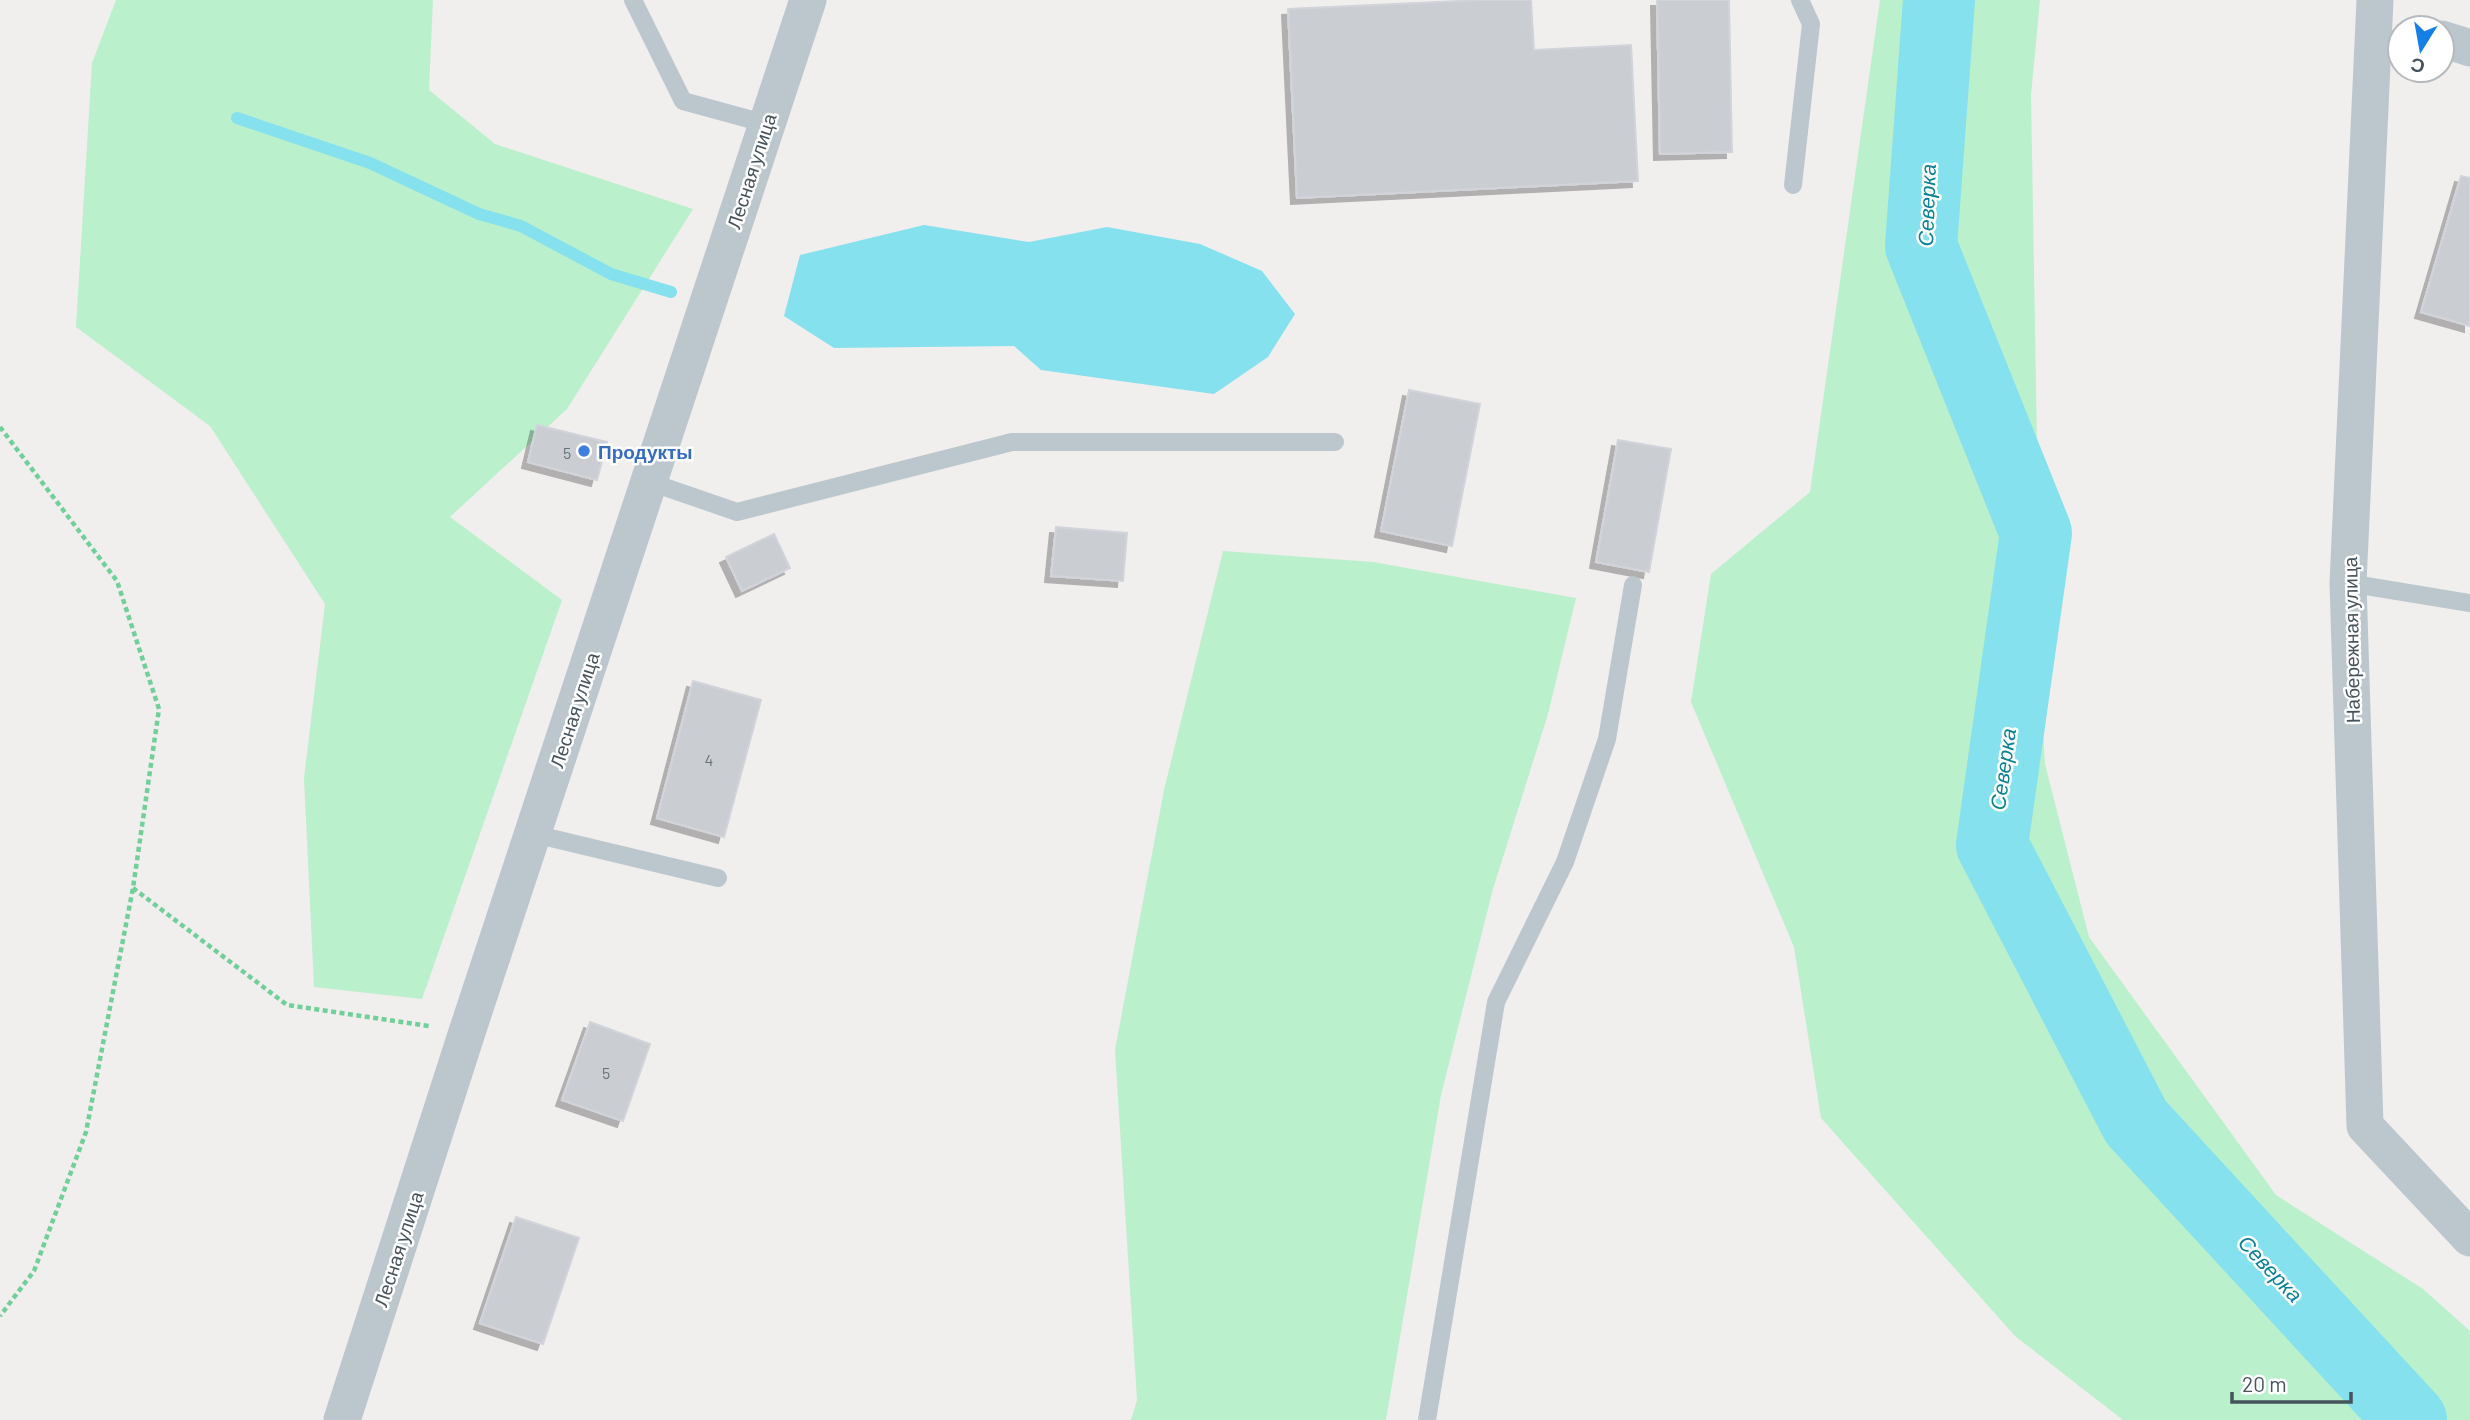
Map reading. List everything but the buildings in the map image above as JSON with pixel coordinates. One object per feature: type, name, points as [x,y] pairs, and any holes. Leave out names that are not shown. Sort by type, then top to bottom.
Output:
[{"type":"street","name":"Лесная улица","points":[[342,1420],[467,1032],[808,0]]},
{"type":"street","name":"Набережная улица","points":[[2383,17],[2348,583],[2365,1126],[2470,1238]]},
{"type":"lane","points":[[633,0],[683,101],[767,124]]},
{"type":"lane","points":[[1793,185],[1811,24],[1800,0]]},
{"type":"lane","points":[[650,482],[737,512],[1012,442],[1335,442]]},
{"type":"lane","points":[[2348,583],[2470,603]]},
{"type":"lane","points":[[1427,1420],[1496,1002],[1565,862],[1607,738],[1633,585]]},
{"type":"lane","points":[[534,834],[718,878]]},
{"type":"path","points":[[0,427],[117,581],[159,709],[133,888],[86,1132],[34,1271],[0,1316]]},
{"type":"path","points":[[133,888],[287,1004],[467,1032]]},
{"type":"green space","points":[[116,0],[433,0],[429,90],[495,144],[693,209],[567,409],[450,517],[562,600],[422,999],[314,987],[304,778],[325,604],[210,426],[76,327],[92,63]]},
{"type":"green space","points":[[1880,0],[2040,0],[2031,95],[2037,446],[2036,612],[2045,764],[2089,937],[2276,1195],[2423,1289],[2470,1331],[2470,1420],[2123,1420],[2015,1336],[1821,1118],[1794,947],[1691,702],[1711,574],[1810,492]]},
{"type":"green space","points":[[1223,551],[1373,562],[1576,598],[1548,714],[1493,889],[1441,1095],[1386,1420],[1131,1420],[1137,1400],[1115,1050],[1164,790]]},
{"type":"water","points":[[924,225],[1029,242],[1107,227],[1200,244],[1262,271],[1295,314],[1268,357],[1214,394],[1041,370],[1014,346],[834,348],[784,316],[800,255]]},
{"type":"waterway","name":"Северка","points":[[1939,0],[1921,246],[2036,533],[1992,845],[2136,1122],[2411,1420]]},
{"type":"waterway","points":[[237,118],[370,163],[479,214],[521,226],[611,274],[671,292]]},
{"type":"place","name":"Продукты","points":[[584,451]]}]
